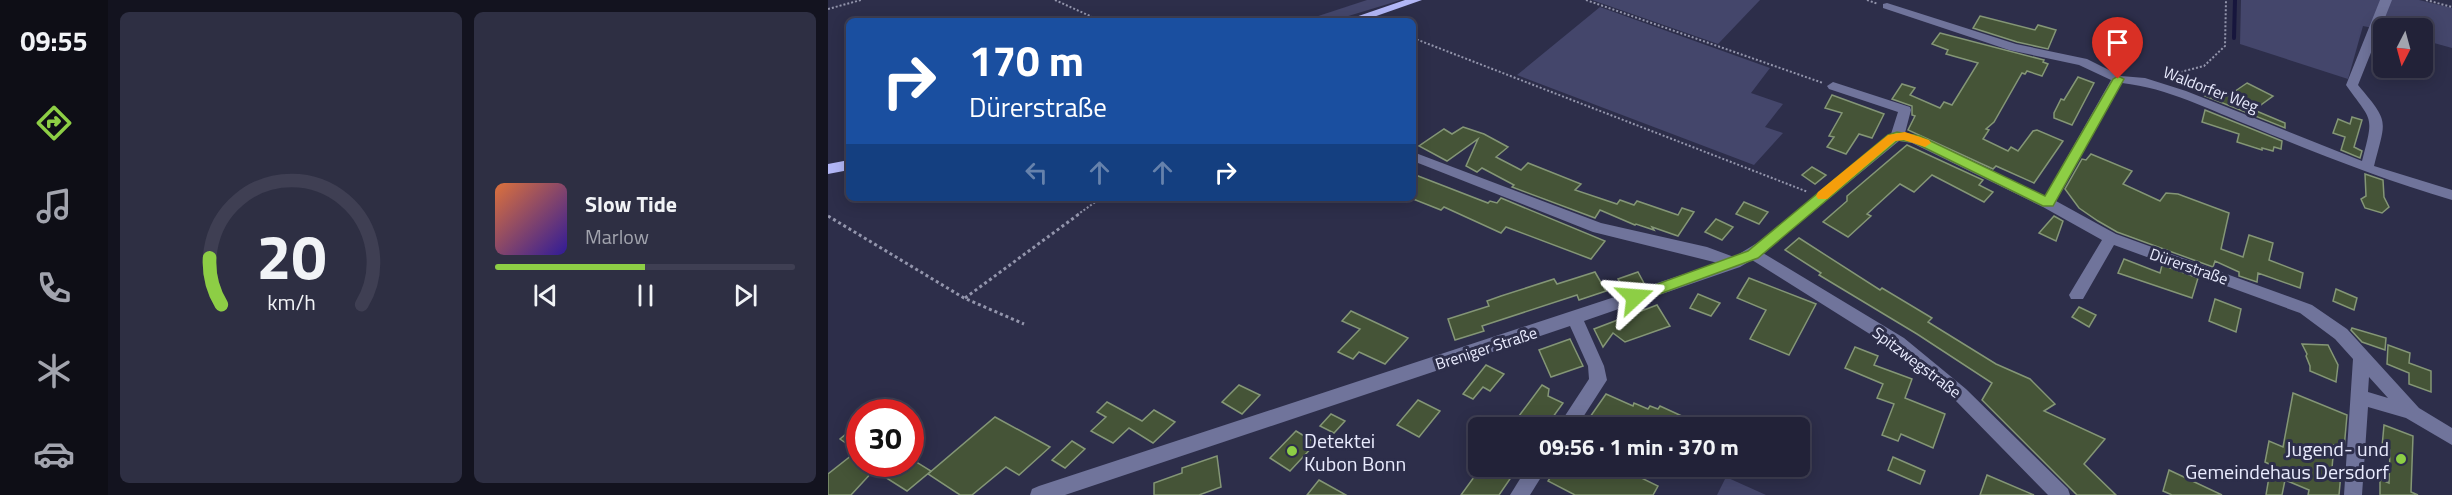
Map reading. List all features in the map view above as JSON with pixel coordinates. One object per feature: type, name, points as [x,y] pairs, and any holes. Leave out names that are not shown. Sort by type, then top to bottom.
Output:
[{"type":"main road","points":[[1359,18],[1416,0]]},
{"type":"main road","points":[[828,169],[846,166]]},
{"type":"street","points":[[2367,168],[2378,125],[2374,112],[2352,85],[2386,0]]},
{"type":"street","name":"Waldorfer Weg","points":[[1887,6],[2013,47],[2083,62],[2118,79],[2145,82],[2182,94],[2367,168],[2452,195]]},
{"type":"street","points":[[2048,203],[2118,79]]},
{"type":"street","points":[[1833,86],[1905,110],[1897,136]]},
{"type":"street","name":"Breniger Straße","points":[[1039,495],[1735,263],[1753,254],[1897,136]]},
{"type":"street","name":"Dürerstraße","points":[[1897,136],[1916,139],[2048,203],[2112,238],[2306,309],[2342,334],[2413,413],[2452,437]]},
{"type":"street","points":[[1416,157],[1598,228],[1707,253],[1735,263]]},
{"type":"street","points":[[2077,295],[2112,238]]},
{"type":"street","name":"Spitzwegstraße","points":[[1753,254],[1898,343],[1960,394],[2061,495]]},
{"type":"street","points":[[1573,417],[1598,380],[1596,366],[1575,318]]},
{"type":"street","points":[[2354,495],[2362,357]]},
{"type":"street","points":[[2360,397],[2413,413]]},
{"type":"street","points":[[1525,494],[1534,477]]},
{"type":"path","points":[[828,9],[861,0]]},
{"type":"path","points":[[1055,0],[1094,18]]},
{"type":"path","points":[[1586,0],[1833,86]]},
{"type":"path","points":[[2145,82],[2204,66],[2225,46],[2226,0]]},
{"type":"path","points":[[2426,0],[2452,7]]},
{"type":"path","points":[[1416,39],[1821,197]]},
{"type":"path","points":[[964,298],[1097,201]]},
{"type":"path","points":[[828,216],[964,298],[1024,324]]},
{"type":"shaded area","points":[[1367,0],[1401,0],[1342,18],[1312,18]]},
{"type":"shaded area","points":[[1592,0],[1760,0],[1718,44]]},
{"type":"shaded area","points":[[2241,0],[2419,0],[2452,8],[2452,48],[2433,43],[2433,18],[2373,18],[2373,28],[2363,26],[2348,79],[2240,44]]},
{"type":"shaded area","points":[[1600,7],[1770,68],[1751,93],[1783,104],[1765,127],[1783,133],[1754,165],[1517,75]]},
{"type":"shaded area","points":[[1726,477],[1766,495],[1717,495]]},
{"type":"building","points":[[1980,16],[2035,30],[2038,25],[2056,30],[2048,49],[1973,28]]},
{"type":"building","points":[[1940,33],[2044,60],[2043,62],[2048,64],[2042,76],[2027,71],[2025,74],[2022,73],[1994,122],[1986,129],[1989,130],[1983,139],[2008,151],[2011,147],[2018,151],[2033,131],[2037,130],[2063,141],[2034,183],[1996,166],[1993,169],[1908,130],[1915,116],[1912,115],[1912,106],[1892,99],[1902,84],[1915,88],[1910,95],[1940,108],[1944,102],[1952,105],[1978,63],[1946,54],[1948,50],[1932,44]]},
{"type":"building","points":[[2078,77],[2094,83],[2072,125],[2054,118],[2054,113],[2061,99],[2064,100]]},
{"type":"building","points":[[2247,83],[2273,96],[2254,110],[2285,123],[2285,128],[2205,96],[2211,89],[2228,96]]},
{"type":"building","points":[[1832,95],[1884,114],[1872,138],[1859,134],[1846,154],[1827,147],[1834,137],[1829,136],[1842,113],[1825,108]]},
{"type":"building","points":[[2205,110],[2282,141],[2281,149],[2274,147],[2273,151],[2262,148],[2262,150],[2237,142],[2239,134],[2202,122]]},
{"type":"building","points":[[2352,117],[2362,120],[2354,147],[2362,151],[2360,158],[2341,150],[2345,137],[2333,133],[2338,119],[2350,124]]},
{"type":"building","points":[[1463,127],[1484,134],[1508,147],[1496,157],[1521,170],[1528,163],[1581,184],[1575,190],[1617,204],[1620,200],[1634,205],[1637,201],[1678,215],[1682,208],[1694,212],[1678,236],[1652,227],[1654,230],[1635,225],[1600,210],[1595,218],[1512,187],[1514,185],[1482,168],[1477,172],[1466,166],[1478,139],[1447,161],[1419,146],[1444,129],[1452,134]]},
{"type":"building","points":[[1907,145],[1983,180],[1979,185],[1993,192],[1984,202],[1932,175],[1914,192],[1900,184],[1867,214],[1871,216],[1848,237],[1823,222],[1847,201],[1847,196]]},
{"type":"building","points":[[2091,154],[2132,171],[2123,184],[2160,201],[2166,193],[2178,194],[2229,213],[2221,249],[2243,257],[2249,235],[2273,243],[2269,260],[2303,273],[2300,288],[2258,273],[2257,282],[2239,276],[2239,272],[2215,261],[2213,267],[2117,232],[2098,221],[2079,208],[2065,189],[2082,159],[2086,160]]},
{"type":"building","points":[[1812,167],[1826,175],[1815,184],[1802,175]]},
{"type":"building","points":[[2365,174],[2383,180],[2384,197],[2389,207],[2382,213],[2365,208],[2361,199],[2366,196]]},
{"type":"building","points":[[1416,175],[1488,203],[1490,201],[1497,203],[1501,198],[1605,241],[1591,259],[1506,227],[1501,233],[1444,207],[1441,210],[1416,200]]},
{"type":"building","points":[[1744,202],[1768,212],[1759,224],[1736,214]]},
{"type":"building","points":[[2054,216],[2063,221],[2056,241],[2039,233]]},
{"type":"building","points":[[1716,219],[1733,227],[1722,240],[1705,232]]},
{"type":"building","points":[[1799,238],[1880,290],[1882,288],[1932,318],[1928,322],[1996,364],[2030,379],[2055,404],[2044,411],[2105,439],[2084,464],[2116,495],[2077,495],[1982,400],[1992,383],[1917,334],[1819,275],[1821,273],[1785,250]]},
{"type":"building","points":[[2124,259],[2160,273],[2162,265],[2198,278],[2192,298],[2118,273]]},
{"type":"building","points":[[1595,272],[1606,291],[1579,300],[1577,295],[1482,326],[1484,331],[1455,340],[1448,319],[1489,306],[1487,301],[1554,279],[1557,284]]},
{"type":"building","points":[[1638,272],[1645,285],[1625,291],[1618,279]]},
{"type":"building","points":[[1749,278],[1816,304],[1789,355],[1750,339],[1766,310],[1737,298]]},
{"type":"building","points":[[2336,289],[2357,298],[2354,310],[2333,301]]},
{"type":"building","points":[[1698,294],[1720,303],[1711,316],[1690,308]]},
{"type":"building","points":[[2215,299],[2241,309],[2236,332],[2209,321]]},
{"type":"building","points":[[1657,305],[1670,326],[1625,342],[1613,333],[1603,347],[1594,329]]},
{"type":"building","points":[[2079,307],[2096,315],[2089,327],[2072,317]]},
{"type":"building","points":[[1351,311],[1408,338],[1385,364],[1359,352],[1353,359],[1338,352],[1360,329],[1342,321]]},
{"type":"building","points":[[2352,328],[2386,338],[2385,350],[2362,342],[2351,330]]},
{"type":"building","points":[[1570,339],[1583,366],[1551,377],[1539,350]]},
{"type":"building","points":[[2302,344],[2328,345],[2338,365],[2336,382],[2310,371],[2307,354]]},
{"type":"building","points":[[2388,345],[2410,353],[2409,363],[2431,371],[2431,392],[2409,384],[2409,373],[2387,364]]},
{"type":"building","points":[[1855,347],[1878,356],[1874,365],[1912,379],[1905,398],[1945,414],[1933,448],[1901,434],[1898,441],[1882,435],[1894,404],[1877,398],[1883,384],[1845,368]]},
{"type":"building","points":[[1486,365],[1504,374],[1490,391],[1483,387],[1473,399],[1463,394]]},
{"type":"building","points":[[1239,385],[1260,395],[1242,414],[1222,402]]},
{"type":"building","points":[[1542,385],[1549,389],[1548,396],[1563,403],[1553,417],[1518,417]]},
{"type":"building","points":[[2293,393],[2347,415],[2344,449],[2334,445],[2332,468],[2341,473],[2339,495],[2308,495],[2309,490],[2285,480],[2282,495],[2266,495],[2271,465],[2265,462],[2269,441],[2283,447]]},
{"type":"building","points":[[1606,394],[1633,406],[1634,403],[1648,409],[1650,406],[1658,409],[1660,406],[1684,417],[1590,417]]},
{"type":"building","points":[[1418,400],[1440,411],[1419,437],[1397,425]]},
{"type":"building","points":[[1107,402],[1142,421],[1154,410],[1175,422],[1153,443],[1129,428],[1113,443],[1091,431],[1106,417],[1097,412]]},
{"type":"building","points":[[1331,414],[1345,421],[1334,433],[1320,426]]},
{"type":"building","points":[[995,417],[1050,447],[1019,475],[1006,467],[972,495],[960,495],[928,474]]},
{"type":"building","name":"Jugend- und Gemeindehaus Dersdorf","points":[[2384,425],[2413,436],[2411,492],[2418,495],[2380,495],[2380,479],[2389,483],[2390,450],[2382,447]]},
{"type":"building","points":[[1296,431],[1316,443],[1290,471],[1270,458]]},
{"type":"building","points":[[846,434],[846,443],[840,439]]},
{"type":"building","points":[[1072,441],[1085,449],[1065,468],[1052,460]]},
{"type":"building","points":[[1217,456],[1221,487],[1199,495],[1154,495],[1154,483],[1182,473],[1182,468]]},
{"type":"building","points":[[1893,457],[1925,471],[1920,484],[1888,470]]},
{"type":"building","points":[[846,460],[846,477],[868,477],[851,495],[828,495],[828,474]]},
{"type":"building","points":[[924,467],[931,471],[924,477]]},
{"type":"building","points":[[2169,470],[2222,495],[2172,495],[2163,491]]},
{"type":"building","points":[[1987,475],[2034,495],[1980,495]]},
{"type":"building","points":[[885,477],[924,477],[907,491]]},
{"type":"building","points":[[1474,477],[1507,477],[1510,479],[1499,495],[1461,495]]},
{"type":"building","points":[[1551,477],[1639,477],[1658,486],[1653,495],[1575,495],[1548,481]]},
{"type":"building","points":[[1319,480],[1346,495],[1307,495]]},
{"type":"waterway","points":[[2234,38],[2235,0]]},
{"type":"slow traffic","points":[[1823,196],[1892,138],[1905,136],[1925,143]]},
{"type":"place","name":"Detektei Kubon Bonn","points":[[1292,451]]},
{"type":"place","name":"Jugend- und Gemeindehaus Dersdorf","points":[[2401,459]]},
{"type":"route","points":[[1635,297],[1735,263],[1753,254],[1897,136],[1916,139],[2048,203],[2118,79]]}]
